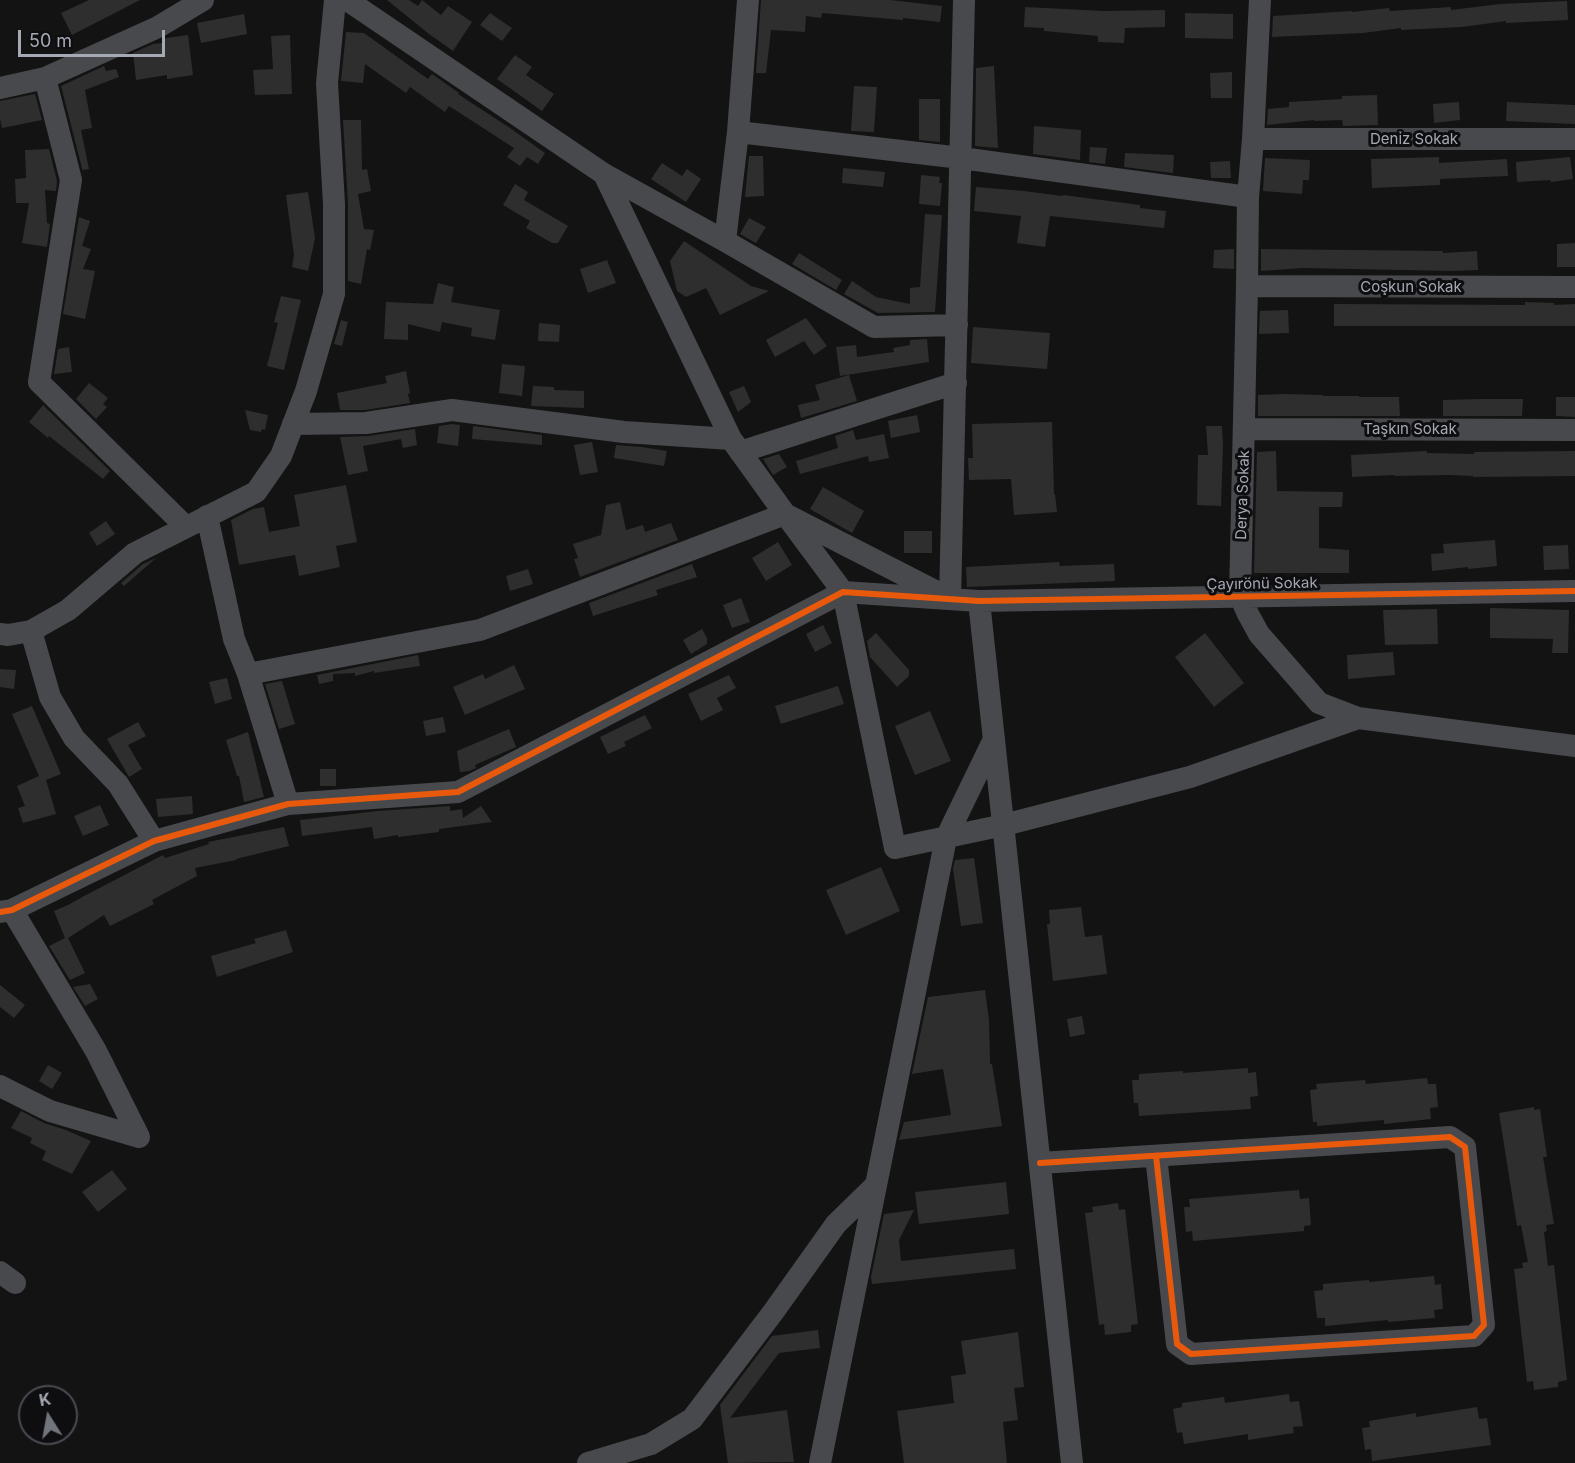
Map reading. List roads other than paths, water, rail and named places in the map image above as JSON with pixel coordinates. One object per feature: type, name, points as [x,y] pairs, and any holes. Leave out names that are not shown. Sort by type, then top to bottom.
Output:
[{"type":"street","points":[[0,88],[45,78],[158,27],[203,0]]},
{"type":"street","points":[[0,634],[31,631],[68,610],[135,553],[255,492],[281,456],[306,392],[334,294],[334,204],[327,83],[335,0]]},
{"type":"street","points":[[347,0],[604,174],[874,327],[957,325]]},
{"type":"street","points":[[725,241],[738,132],[748,0]]},
{"type":"street","points":[[248,674],[480,630],[785,514],[950,599],[964,0]]},
{"type":"street","name":"Derya Sokak","points":[[1260,0],[1248,198],[1240,596],[1259,634],[1318,703],[1358,718],[1575,746]]},
{"type":"street","points":[[45,78],[71,180],[39,382],[186,527]]},
{"type":"street","points":[[738,132],[961,158],[1248,198]]},
{"type":"street","name":"Deniz Sokak","points":[[1253,139],[1575,139]]},
{"type":"street","points":[[604,174],[735,445],[843,592],[895,848],[1004,825],[1190,777],[1358,718]]},
{"type":"street","name":"Coşkun Sokak","points":[[1247,286],[1575,287]]},
{"type":"street","points":[[293,424],[366,423],[452,410],[735,445],[956,383]]},
{"type":"street","name":"Taşkın Sokak","points":[[1244,429],[1575,430]]},
{"type":"street","points":[[207,516],[234,639],[248,674],[288,804]]},
{"type":"street","name":"Çayırönü Sokak","points":[[843,592],[979,602],[1575,591]]},
{"type":"street","points":[[0,1086],[50,1111],[139,1137],[96,1051],[6,911],[154,841],[288,804],[458,792],[843,592]]},
{"type":"street","points":[[979,602],[1072,1463]]},
{"type":"street","points":[[31,631],[50,697],[68,728],[74,738],[117,784],[154,841]]},
{"type":"street","points":[[820,1463],[946,838],[994,738]]},
{"type":"street","points":[[1040,1163],[1450,1137],[1465,1147],[1484,1325],[1474,1336],[1191,1354],[1177,1344],[1156,1156]]},
{"type":"street","points":[[588,1463],[651,1444],[692,1419],[774,1311],[836,1224],[876,1185]]}]
